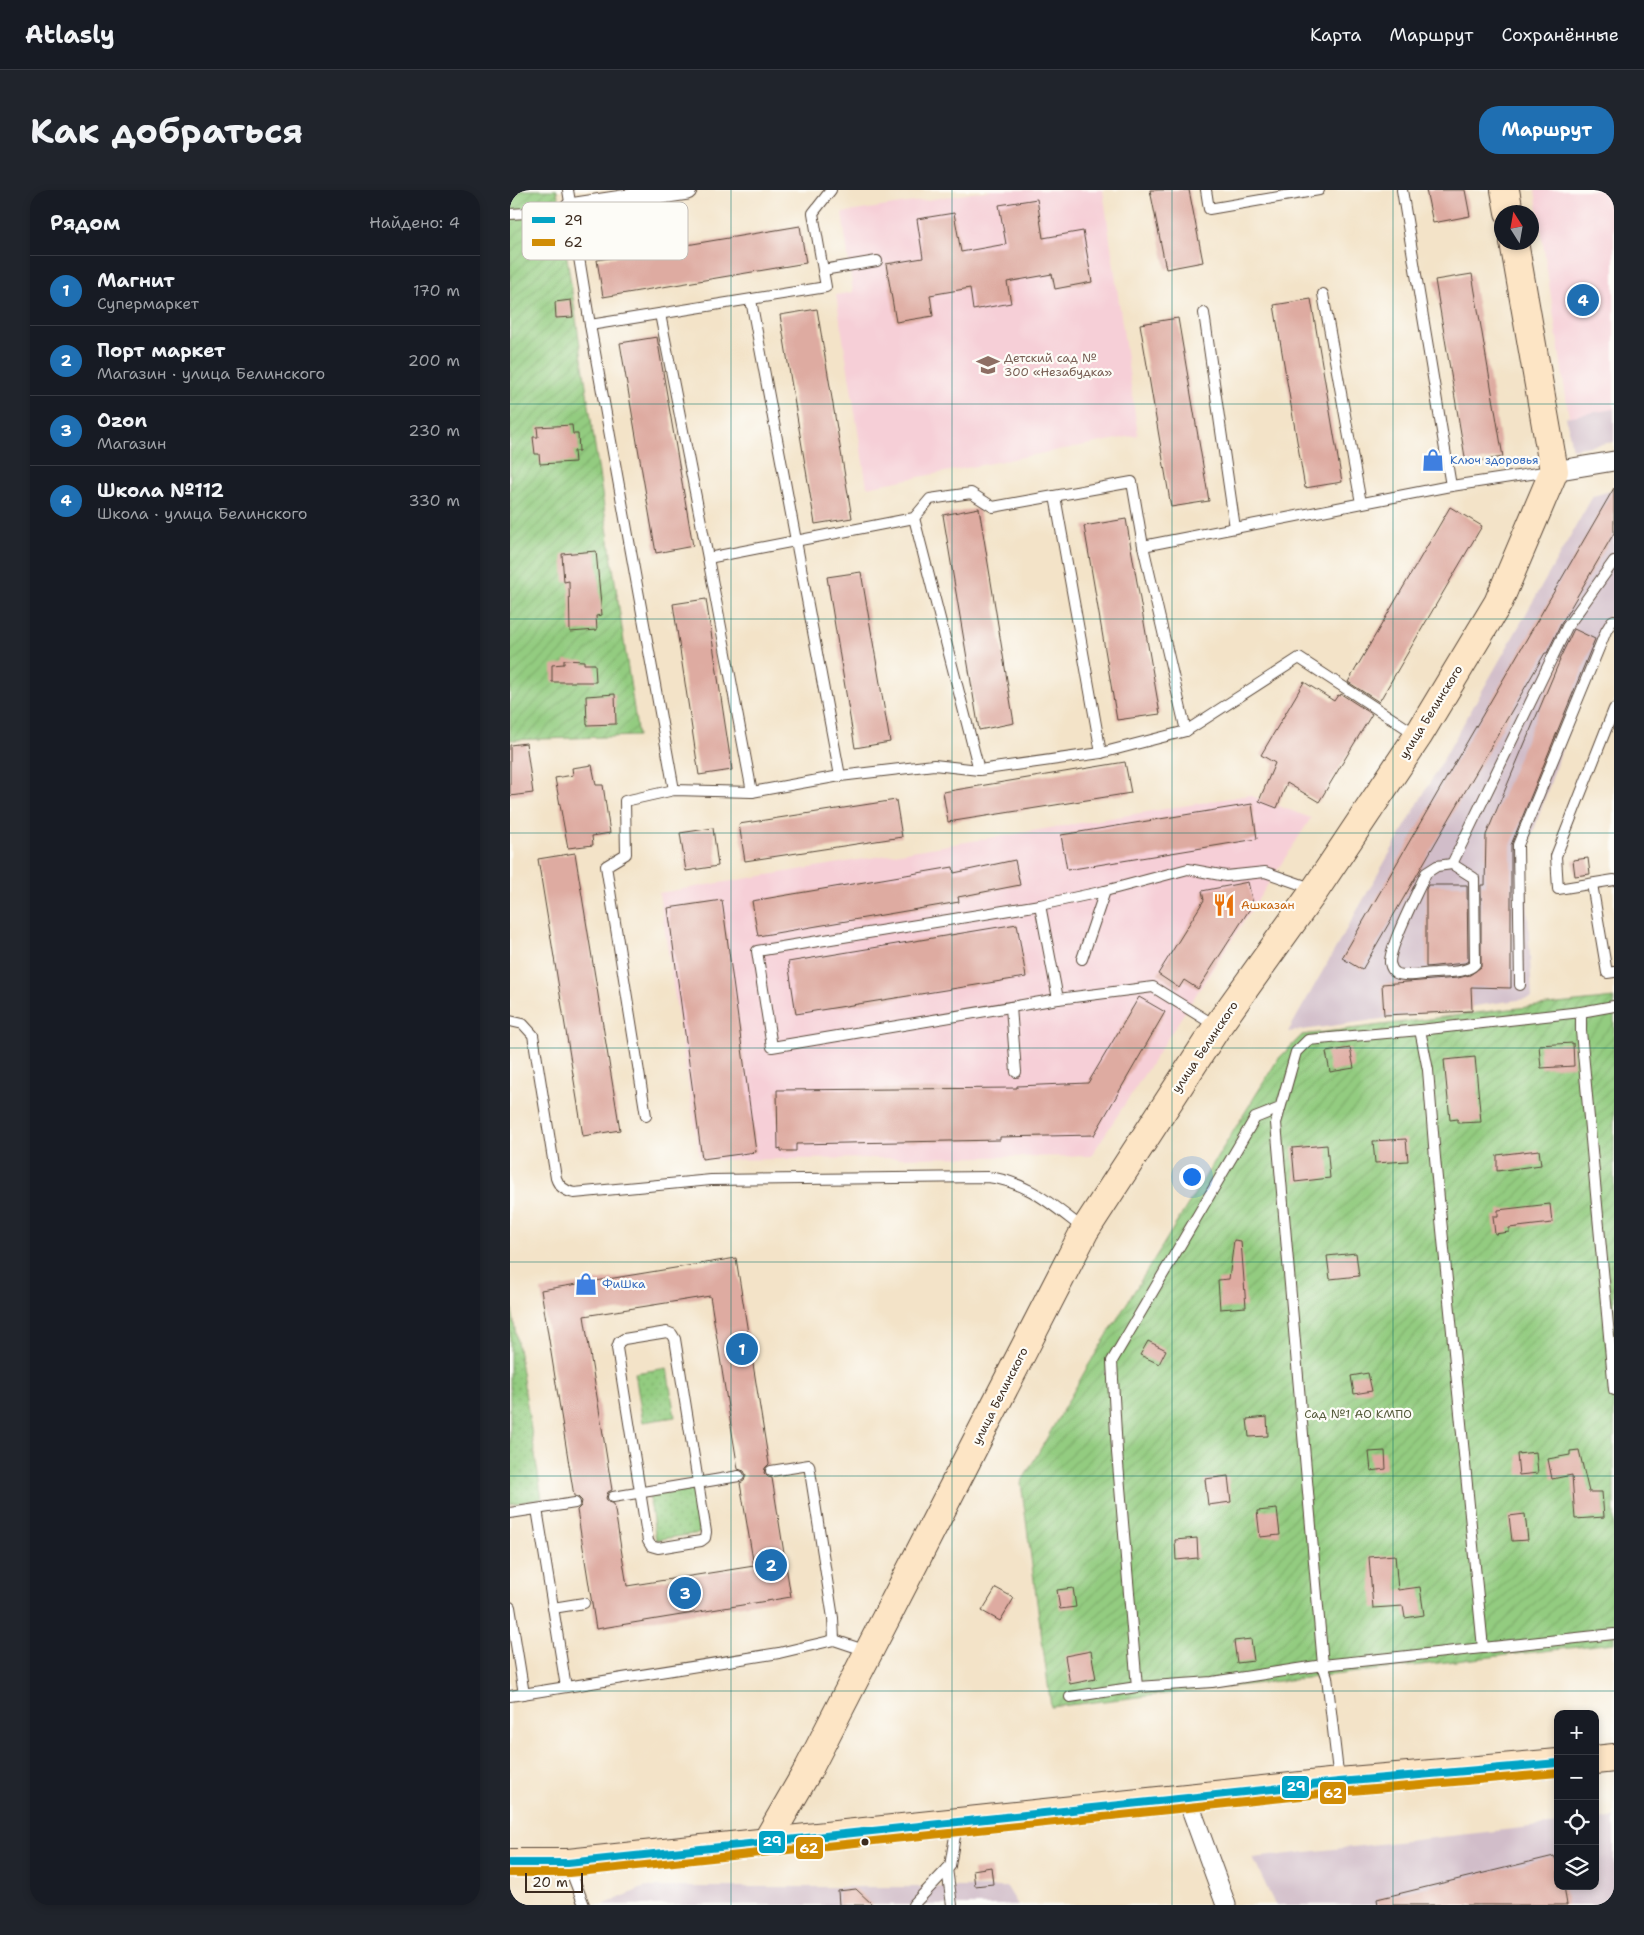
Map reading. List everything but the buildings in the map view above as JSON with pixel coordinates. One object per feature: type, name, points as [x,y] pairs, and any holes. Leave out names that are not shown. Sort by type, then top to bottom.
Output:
[{"type":"street","points":[[569,199],[687,190]]},
{"type":"street","points":[[1505,190],[1508,205]]},
{"type":"street","points":[[1515,250],[1554,471],[1614,462]]},
{"type":"street","name":"улица Белинского","points":[[767,1842],[808,1770],[1085,1230],[1217,1027],[1315,890],[1418,736],[1498,603],[1554,471]]},
{"type":"street","points":[[1599,1760],[1614,1758]]},
{"type":"street","points":[[510,1863],[568,1863],[1339,1782],[1554,1763]]},
{"type":"street","points":[[1187,1798],[1226,1905]]},
{"type":"lane","points":[[590,324],[826,287],[813,212],[832,190]]},
{"type":"lane","points":[[1206,190],[1209,209],[1319,190]]},
{"type":"lane","points":[[1402,190],[1451,486]]},
{"type":"lane","points":[[579,260],[674,790]]},
{"type":"lane","points":[[823,270],[877,262]]},
{"type":"lane","points":[[1323,294],[1361,504]]},
{"type":"lane","points":[[751,300],[840,776]]},
{"type":"lane","points":[[1204,313],[1235,528]]},
{"type":"lane","points":[[660,314],[752,792]]},
{"type":"lane","points":[[1143,546],[1451,486],[1554,471]]},
{"type":"lane","points":[[708,558],[914,518],[930,499],[971,494],[993,507],[1132,482],[1143,546],[1186,731]]},
{"type":"lane","points":[[1055,496],[1101,753]]},
{"type":"lane","points":[[914,518],[979,770]]},
{"type":"lane","points":[[1452,864],[1567,627],[1614,561]]},
{"type":"lane","points":[[1520,985],[1518,844],[1606,631],[1614,620]]},
{"type":"lane","points":[[646,1116],[606,866],[626,854],[625,801],[674,790],[752,792],[840,776],[934,765],[979,770],[1101,753],[1186,731],[1298,658],[1418,736]]},
{"type":"lane","points":[[1614,709],[1556,856],[1558,889],[1614,880]]},
{"type":"lane","points":[[1452,864],[1474,878],[1475,964],[1472,968],[1453,972],[1406,974],[1395,972],[1391,968],[1390,962],[1394,946],[1426,873],[1437,866],[1452,864]]},
{"type":"lane","points":[[1217,1027],[1153,986],[1058,999],[772,1046],[758,951],[1040,905],[1106,891],[1188,869],[1226,876],[1265,872],[1315,890]]},
{"type":"lane","points":[[1592,884],[1607,973],[1614,972]]},
{"type":"lane","points":[[1082,959],[1106,891]]},
{"type":"lane","points":[[1040,905],[1058,999]]},
{"type":"lane","points":[[1339,1782],[1327,1677],[1323,1666],[1276,1123],[1296,1052],[1308,1040],[1420,1030],[1581,1012],[1614,1006]]},
{"type":"lane","points":[[1012,1007],[1016,1072]]},
{"type":"lane","points":[[1581,1012],[1581,1031],[1614,1390]]},
{"type":"lane","points":[[510,1021],[523,1024],[533,1035],[556,1178],[567,1191],[574,1193],[700,1181],[988,1177],[1008,1180],[1028,1188],[1085,1230]]},
{"type":"lane","points":[[1420,1030],[1428,1070],[1483,1648]]},
{"type":"lane","points":[[1137,1687],[1116,1452],[1112,1361],[1255,1118],[1280,1108]]},
{"type":"lane","points":[[667,1332],[672,1334],[675,1339],[698,1483],[706,1532],[705,1538],[700,1541],[658,1548],[651,1546],[648,1541],[618,1344],[624,1339],[667,1332]]},
{"type":"lane","points":[[770,1471],[809,1465],[833,1618],[834,1640]]},
{"type":"lane","points":[[613,1497],[739,1476]]},
{"type":"lane","points":[[510,1513],[575,1502]]},
{"type":"lane","points":[[537,1509],[566,1687]]},
{"type":"lane","points":[[553,1608],[584,1603]]},
{"type":"lane","points":[[510,1607],[524,1694]]},
{"type":"lane","points":[[1070,1697],[1137,1687],[1212,1682],[1323,1666],[1614,1634]]},
{"type":"lane","points":[[510,1696],[779,1653],[834,1640],[868,1652]]},
{"type":"lane","points":[[913,1905],[950,1866],[957,1822]]},
{"type":"lane","points":[[568,1863],[584,1905]]},
{"type":"lane","points":[[947,1869],[952,1905]]},
{"type":"shaded area","name":"Детский сад № 300 «Незабудка»","points":[[992,190],[1103,190],[1138,435],[867,487],[836,295],[853,292],[842,213]]},
{"type":"shaded area","points":[[1535,190],[1614,190],[1614,410],[1569,417],[1539,217],[1539,205],[1537,205]]},
{"type":"shaded area","points":[[1614,409],[1614,442],[1572,449],[1566,417]]},
{"type":"shaded area","points":[[1614,490],[1614,608],[1611,609],[1525,855],[1532,998],[1288,1032],[1593,496]]},
{"type":"shaded area","points":[[1249,795],[1311,818],[1091,1156],[700,1160],[659,893]]},
{"type":"shaded area","points":[[1614,1818],[1614,1905],[1275,1905],[1253,1858],[1554,1824],[1554,1890],[1599,1890],[1599,1820]]},
{"type":"shaded area","points":[[645,1887],[1007,1887],[1018,1905],[603,1905]]},
{"type":"green space","points":[[510,190],[557,190],[559,202],[522,202],[522,260],[567,260],[638,736],[510,740]]},
{"type":"green space","name":"Сад №1 АО КМПО","points":[[1614,998],[1614,1643],[1051,1707],[1021,1483],[1088,1366],[1278,1059],[1302,1035],[1500,1010]]},
{"type":"green space","points":[[510,1297],[542,1499],[510,1504]]},
{"type":"green space","points":[[667,1368],[675,1417],[643,1422],[635,1373]]},
{"type":"green space","points":[[693,1489],[700,1533],[656,1540],[649,1495]]},
{"type":"transit line","name":"29","points":[[510,1863],[568,1863],[1339,1782],[1554,1763]]},
{"type":"transit line","name":"62","points":[[510,1873],[569,1873],[1340,1792],[1554,1773]]},
{"type":"place","name":"Школа №112","points":[[1583,300]]},
{"type":"place","name":"Детский сад № 300 «Незабудка»","points":[[988,365]]},
{"type":"place","name":"Ключ здоровья","points":[[1433,460]]},
{"type":"place","name":"Ашказан","points":[[1224,905]]},
{"type":"place","name":"ФиШка","points":[[586,1284]]},
{"type":"place","name":"Магнит","points":[[742,1349]]},
{"type":"place","name":"Порт маркет","points":[[771,1565]]},
{"type":"place","name":"Ozon","points":[[685,1593]]}]
